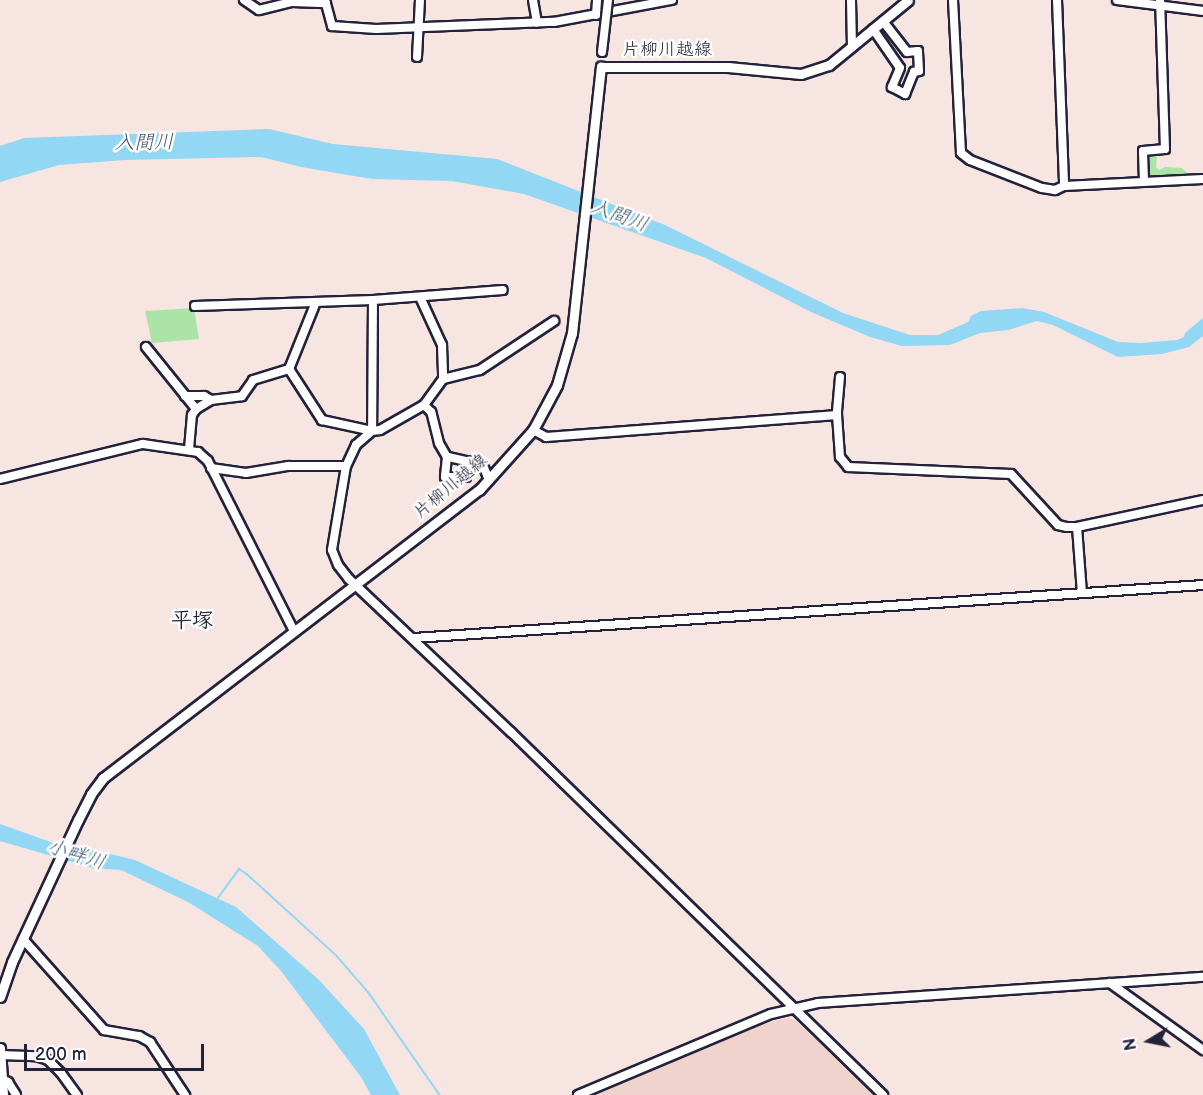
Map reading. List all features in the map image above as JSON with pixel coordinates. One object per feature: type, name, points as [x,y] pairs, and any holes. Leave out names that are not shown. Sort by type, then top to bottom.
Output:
[{"type":"main road","name":"片柳川越線","points":[[0,998],[2,980],[78,820],[91,794],[112,769],[357,584],[489,480],[533,429],[550,401],[565,361],[575,319],[601,67],[728,67],[801,74],[829,65],[908,0]]},
{"type":"main road","points":[[0,1048],[3,1095]]},
{"type":"street","points":[[244,0],[259,10],[292,3],[325,2],[332,26],[376,29],[537,23],[596,15],[672,0]]},
{"type":"street","points":[[417,57],[420,0]]},
{"type":"street","points":[[533,0],[537,23]]},
{"type":"street","points":[[596,15],[597,0]]},
{"type":"street","points":[[601,67],[608,0]]},
{"type":"street","points":[[851,0],[852,47]]},
{"type":"street","points":[[953,0],[961,153],[970,160],[1042,188],[1055,190],[1064,186],[1203,179]]},
{"type":"street","points":[[1057,0],[1064,186]]},
{"type":"street","points":[[1117,0],[1160,3],[1203,11]]},
{"type":"street","points":[[1144,181],[1143,151],[1165,149],[1160,3]]},
{"type":"street","points":[[873,29],[900,68],[892,87],[905,94],[914,72],[919,71],[918,51],[907,52],[883,21]]},
{"type":"street","points":[[195,306],[374,300],[503,290]]},
{"type":"street","points":[[289,369],[322,420],[372,431],[386,428],[424,405],[443,379],[442,345],[420,297]]},
{"type":"street","points":[[374,300],[372,431],[356,446],[346,466],[332,550],[338,565],[349,579],[414,638],[883,1095]]},
{"type":"street","points":[[242,396],[253,381],[289,369],[316,302]]},
{"type":"street","points":[[443,379],[480,370],[554,321]]},
{"type":"street","points":[[146,347],[196,409]]},
{"type":"street","points":[[840,377],[837,415],[840,458],[848,467],[1011,474],[1058,525],[1077,527],[1203,500]]},
{"type":"street","points":[[185,396],[204,396],[211,400]]},
{"type":"street","points":[[189,449],[192,415],[196,409],[211,400],[242,396],[254,398]]},
{"type":"street","points":[[424,405],[431,412],[439,443],[447,457],[445,477],[466,477],[467,461]]},
{"type":"street","points":[[533,429],[546,437],[837,415]]},
{"type":"street","points":[[0,479],[135,445],[189,449],[198,452],[211,468],[294,630]]},
{"type":"street","points":[[447,457],[485,467],[489,480]]},
{"type":"street","points":[[211,468],[246,473],[288,466],[346,466]]},
{"type":"street","points":[[1077,527],[1082,593]]},
{"type":"street","points":[[414,638],[1203,585]]},
{"type":"street","points":[[23,939],[104,1030],[139,1036],[150,1042],[185,1095]]},
{"type":"street","points":[[578,1095],[729,1030],[771,1014],[818,1003],[1203,976]]},
{"type":"street","points":[[1110,983],[1203,1050]]},
{"type":"street","points":[[0,1054],[36,1056],[48,1060],[55,1065],[77,1095]]},
{"type":"street","points":[[2,1079],[8,1082],[15,1095]]},
{"type":"shaded area","points":[[787,1018],[795,1020],[875,1095],[596,1095],[754,1027]]},
{"type":"green space","points":[[1152,153],[1157,157],[1156,167],[1159,170],[1165,167],[1182,168],[1188,174],[1186,177],[1148,178],[1145,154]]},
{"type":"green space","points":[[194,308],[199,339],[152,343],[145,311]]},
{"type":"water","name":"入間川","points":[[269,129],[333,144],[497,159],[665,225],[843,313],[910,335],[938,335],[968,322],[971,316],[981,311],[1022,308],[1044,312],[1118,342],[1177,340],[1184,337],[1185,333],[1203,318],[1203,336],[1189,347],[1162,354],[1118,357],[1053,325],[1037,321],[1008,330],[980,333],[950,345],[902,346],[870,337],[811,312],[706,258],[524,194],[452,181],[372,179],[301,167],[261,157],[125,160],[59,165],[0,182],[0,146],[24,138]]},
{"type":"water","name":"小畔川","points":[[0,824],[59,845],[135,860],[236,907],[319,980],[364,1029],[400,1095],[371,1095],[361,1077],[281,971],[258,946],[188,902],[121,870],[93,868],[0,841]]},
{"type":"waterway","points":[[218,898],[239,869],[247,874],[337,956],[369,993],[440,1095]]},
{"type":"district","name":"平塚","points":[[192,621]]}]
